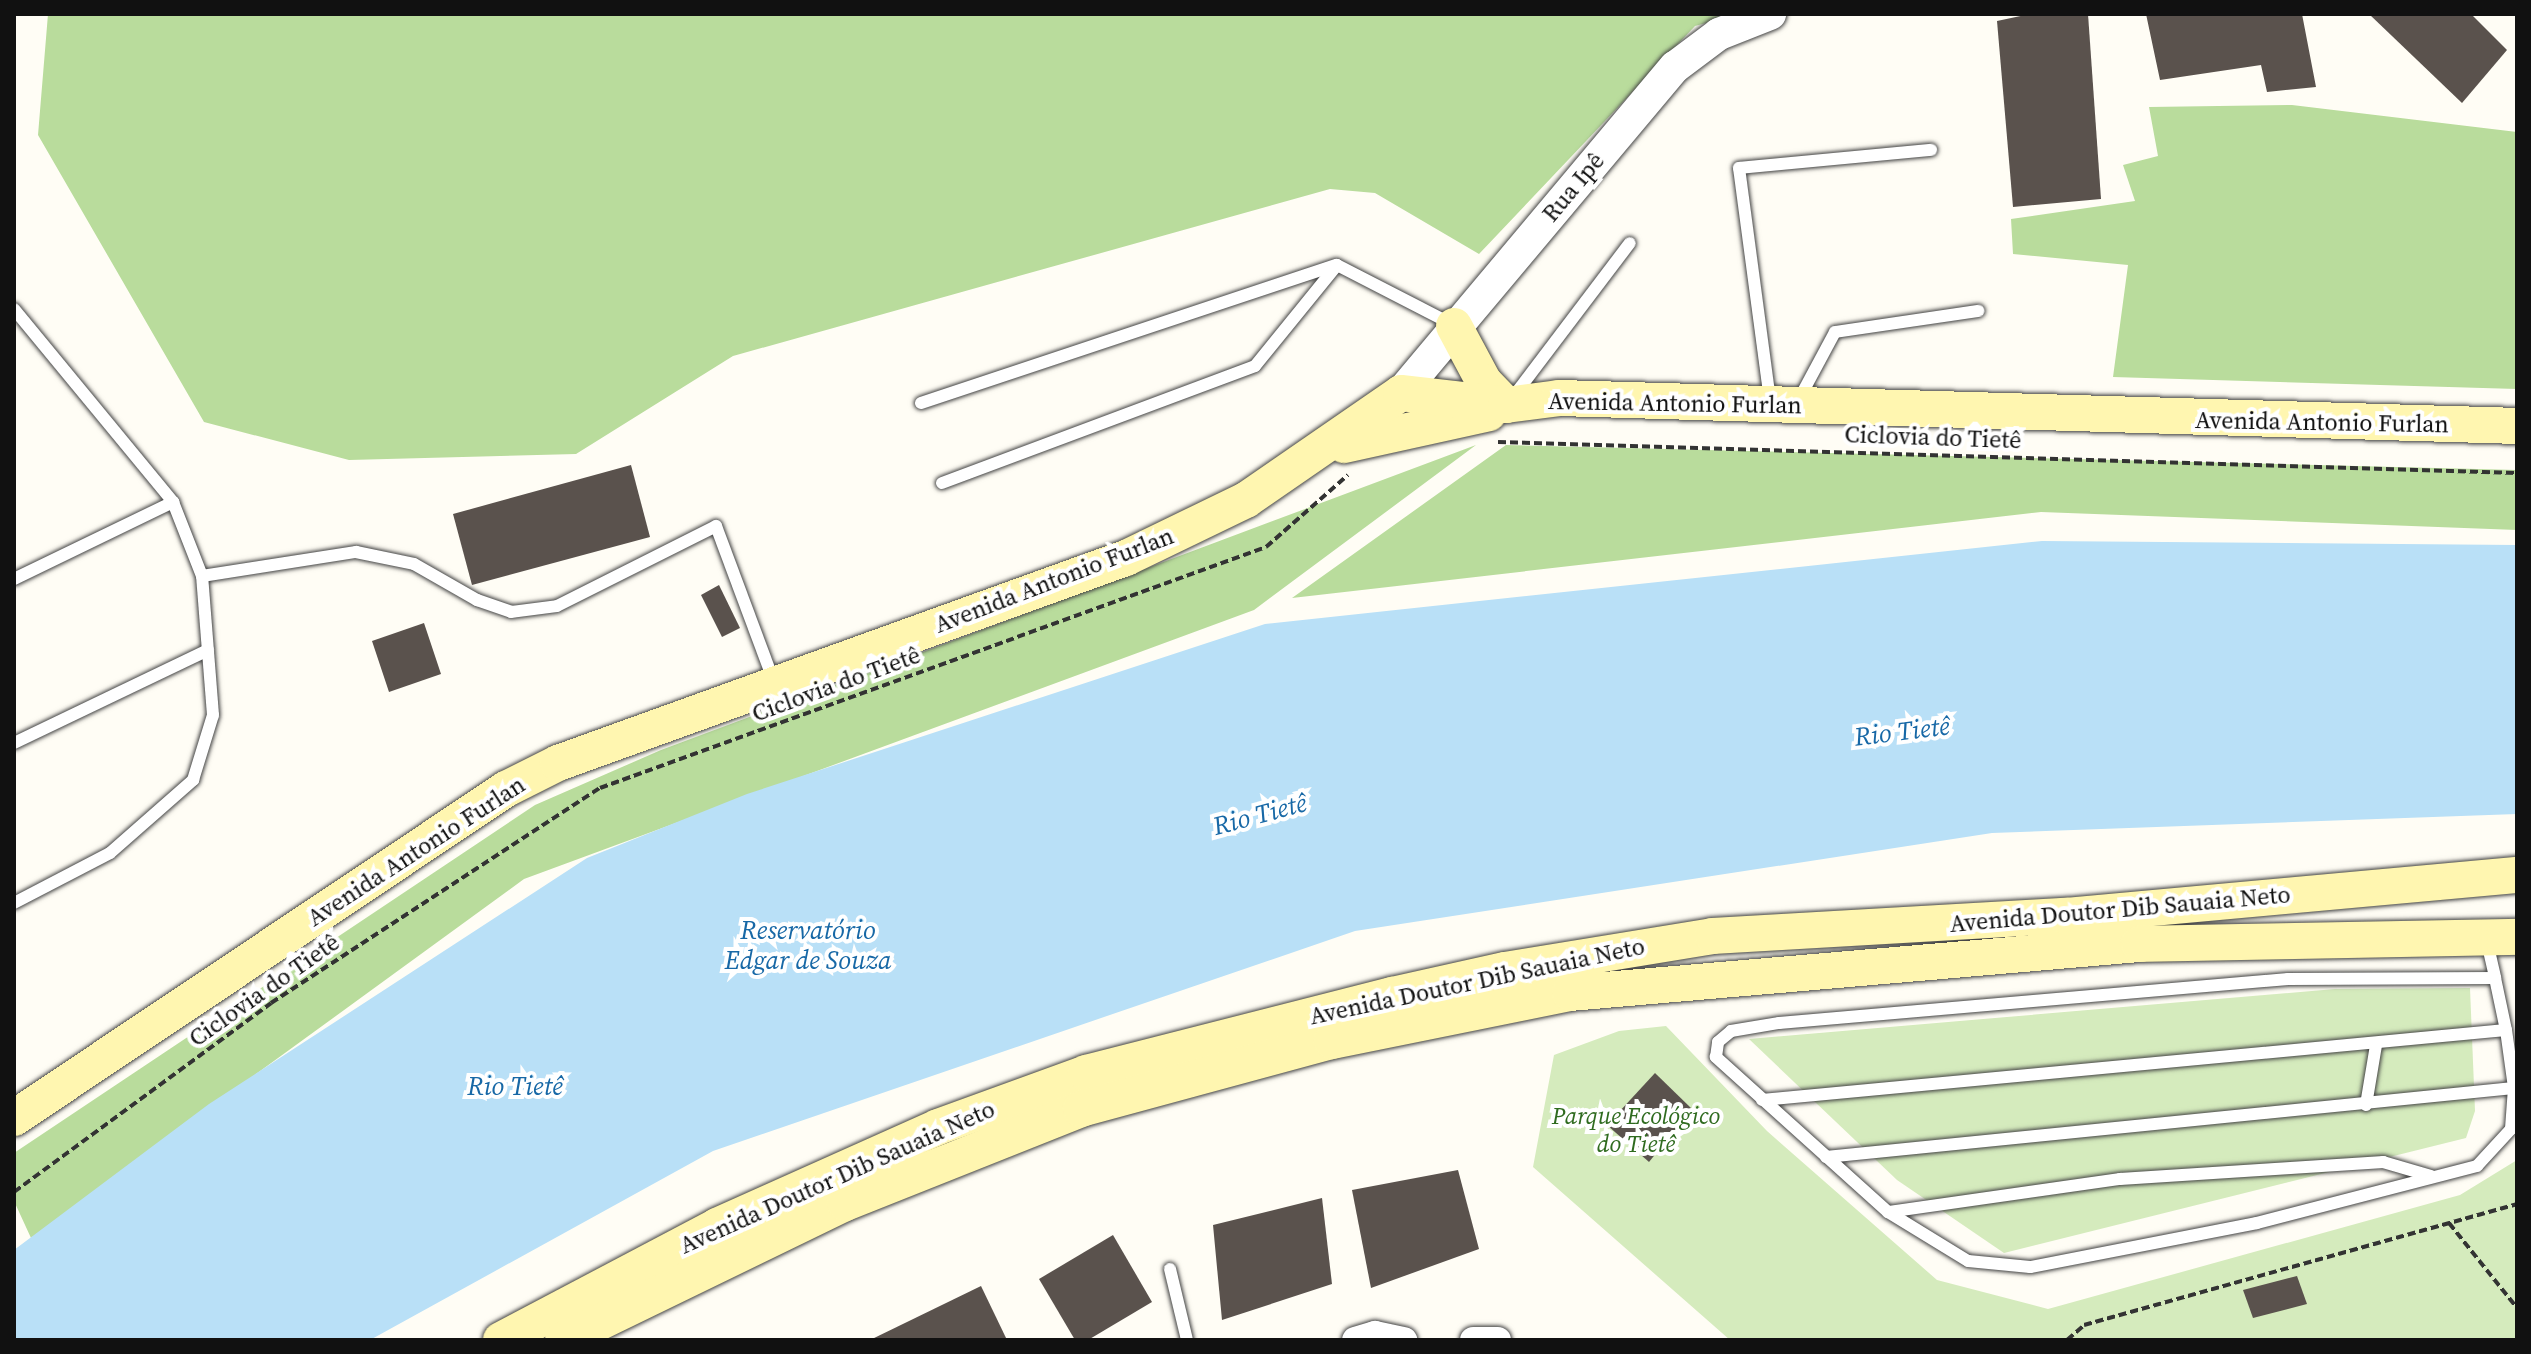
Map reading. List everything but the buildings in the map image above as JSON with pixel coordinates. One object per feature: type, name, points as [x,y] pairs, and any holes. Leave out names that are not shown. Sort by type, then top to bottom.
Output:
[{"type":"main road","points":[[1454,326],[1484,382],[1506,405]]},
{"type":"main road","name":"Avenida Antonio Furlan","points":[[14,1118],[506,789],[558,763],[1126,558],[1246,500],[1336,462],[1401,393],[1506,405],[1559,398],[2126,419],[2517,426]]},
{"type":"main road","points":[[1336,462],[1398,430],[1559,398]]},
{"type":"main road","points":[[2494,936],[2465,903],[2502,876]]},
{"type":"main road","name":"Avenida Doutor Dib Sauaia Neto","points":[[501,1340],[717,1226],[938,1127],[1086,1073],[1392,995],[1563,960],[1713,936],[2065,916],[2502,876]]},
{"type":"main road","name":"Avenida Doutor Dib Sauaia Neto","points":[[563,1340],[845,1203],[1081,1109],[1347,1038],[1570,993],[2139,944],[2494,936]]},
{"type":"street","name":"Rua Ipê","points":[[1401,393],[1454,326],[1675,67],[1719,34],[1770,14]]},
{"type":"street","points":[[1355,1340],[1375,1334],[1404,1340]]},
{"type":"street","points":[[1473,1340],[1498,1340]]},
{"type":"lane","points":[[1783,404],[1739,168],[1931,150]]},
{"type":"lane","points":[[1506,405],[1630,243]]},
{"type":"lane","points":[[921,403],[1337,265],[1454,326]]},
{"type":"lane","points":[[942,483],[1255,366],[1337,265]]},
{"type":"lane","points":[[14,309],[173,502],[202,576],[213,715],[193,780],[110,853],[14,903]]},
{"type":"lane","points":[[1783,404],[1835,332],[1978,311]]},
{"type":"lane","points":[[14,579],[173,502]]},
{"type":"lane","points":[[202,576],[356,552],[414,564],[477,600],[511,612],[557,606],[716,526],[775,685]]},
{"type":"lane","points":[[14,743],[208,650]]},
{"type":"lane","points":[[2494,936],[2495,978],[2514,1088],[2511,1129],[2494,1152],[2477,1166],[2257,1223],[2030,1267],[1968,1261],[1888,1212],[1716,1057],[1718,1042],[1731,1031],[1779,1023],[2288,979],[2495,978]]},
{"type":"lane","points":[[1762,1100],[2376,1045],[2506,1030]]},
{"type":"lane","points":[[2366,1105],[2376,1045]]},
{"type":"lane","points":[[1826,1157],[2514,1088]]},
{"type":"lane","points":[[1888,1212],[2120,1179],[2383,1162],[2434,1177]]},
{"type":"lane","points":[[1170,1269],[1187,1340]]},
{"type":"path","name":"Ciclovia do Tietê","points":[[1487,442],[2517,473]]},
{"type":"path","name":"Ciclovia do Tietê","points":[[14,1192],[271,1003],[600,788],[1266,547],[1336,462]]},
{"type":"path","points":[[2067,1340],[2084,1325],[2517,1204]]},
{"type":"path","points":[[2449,1223],[2517,1308]]},
{"type":"green space","points":[[48,14],[1740,14],[1695,26],[1479,254],[1375,193],[1330,189],[733,356],[576,454],[349,460],[204,422],[38,135]]},
{"type":"green space","points":[[2292,105],[2517,132],[2517,389],[2113,377],[2128,265],[2013,254],[2011,219],[2135,201],[2123,165],[2158,156],[2149,107]]},
{"type":"green space","points":[[1476,445],[1254,610],[524,879],[31,1238],[14,1201],[14,1153],[535,805],[661,750]]},
{"type":"green space","points":[[1506,445],[2517,470],[2517,530],[2041,512],[1292,598]]},
{"type":"green space","points":[[2470,988],[2475,1111],[2466,1138],[2004,1253],[1897,1180],[1749,1039],[2335,989]]},
{"type":"green space","name":"Parque Ecológico do Tietê","points":[[1666,1026],[1767,1131],[1937,1280],[2048,1309],[2460,1195],[2517,1160],[2517,1340],[1730,1340],[1533,1167],[1554,1055],[1619,1031]]},
{"type":"water","name":"Reservatório Edgar de Souza","points":[[2042,541],[2517,545],[2517,814],[1992,833],[1355,931],[713,1151],[370,1340],[14,1340],[14,1250],[209,1104],[587,858],[747,794],[1265,624]]},
{"type":"water label","name":"Rio Tietê","points":[[1902,732]]},
{"type":"water label","name":"Rio Tietê","points":[[1260,815]]},
{"type":"water label","name":"Rio Tietê","points":[[515,1087]]}]
